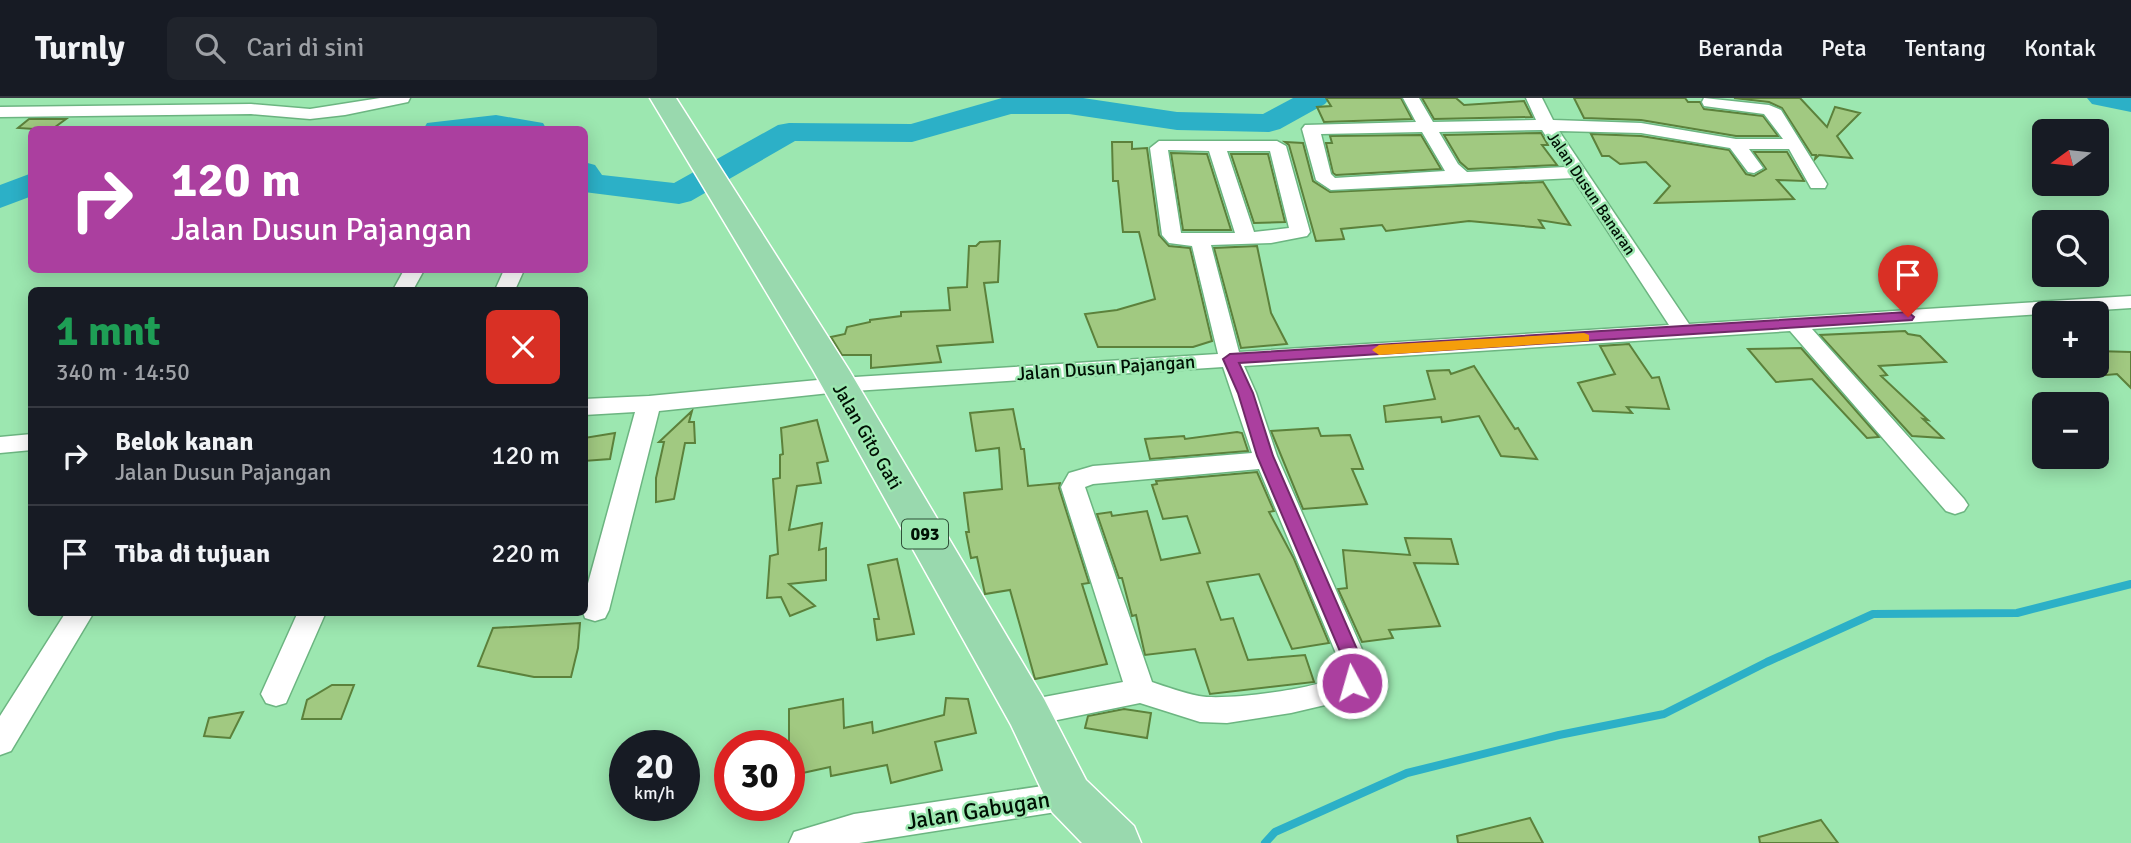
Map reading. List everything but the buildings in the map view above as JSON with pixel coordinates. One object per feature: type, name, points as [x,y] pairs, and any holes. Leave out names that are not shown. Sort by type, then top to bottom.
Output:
[{"type":"main road","name":"Jalan Gito Gati","points":[[663,98],[839,385],[1028,712],[1069,796],[1116,843]]},
{"type":"street","points":[[0,112],[255,104],[281,115],[323,115],[402,98]]},
{"type":"street","points":[[1411,98],[1451,167],[1461,176]]},
{"type":"street","points":[[1534,98],[1547,125],[1311,129],[1322,176],[1331,184],[1579,172]]},
{"type":"street","points":[[1710,102],[1769,110],[1775,114],[1818,184]]},
{"type":"street","points":[[0,128],[24,111]]},
{"type":"street","name":"Jalan Dusun Banaran","points":[[1547,125],[1654,129],[1736,144],[1794,144]]},
{"type":"street","name":"Jalan Dusun Banaran","points":[[1547,125],[1684,332]]},
{"type":"street","points":[[1736,144],[1754,168]]},
{"type":"street","points":[[1166,145],[1216,145],[1277,146],[1301,230],[1296,233],[1247,239],[1176,239],[1172,235],[1159,148],[1166,145]]},
{"type":"street","points":[[1216,145],[1247,239]]},
{"type":"street","points":[[1028,712],[1140,691],[1200,709],[1227,710],[1291,701],[1345,689],[1352,683],[1356,671],[1354,663],[1267,460],[1245,393],[1230,359],[1200,240]]},
{"type":"street","name":"Jalan Dusun Pajangan","points":[[588,407],[649,404],[839,385],[2131,303]]},
{"type":"street","points":[[1796,324],[1955,505]]},
{"type":"street","points":[[596,610],[649,404]]},
{"type":"street","points":[[0,445],[28,442]]},
{"type":"street","points":[[1140,691],[1073,486],[1078,479],[1093,475],[1267,460]]},
{"type":"street","points":[[0,742],[78,616]]},
{"type":"street","points":[[276,694],[310,616]]},
{"type":"street","name":"Jalan Gabugan","points":[[805,843],[854,829],[1069,796]]},
{"type":"waterway","points":[[588,179],[591,184],[679,194],[789,132],[912,133],[1010,105],[1069,105],[1177,121],[1269,123],[1315,98]]},
{"type":"waterway","points":[[2102,98],[2131,103]]},
{"type":"waterway","points":[[477,126],[508,126]]},
{"type":"waterway","points":[[0,198],[28,185]]},
{"type":"waterway","points":[[1265,843],[1275,832],[1407,773],[1559,735],[1664,714],[1767,662],[1873,614],[2017,613],[2131,584]]},
{"type":"slow traffic","points":[[1379,350],[1584,338]]},
{"type":"route","points":[[1352,683],[1356,671],[1354,663],[1265,456],[1245,393],[1230,359],[1908,317]]}]
